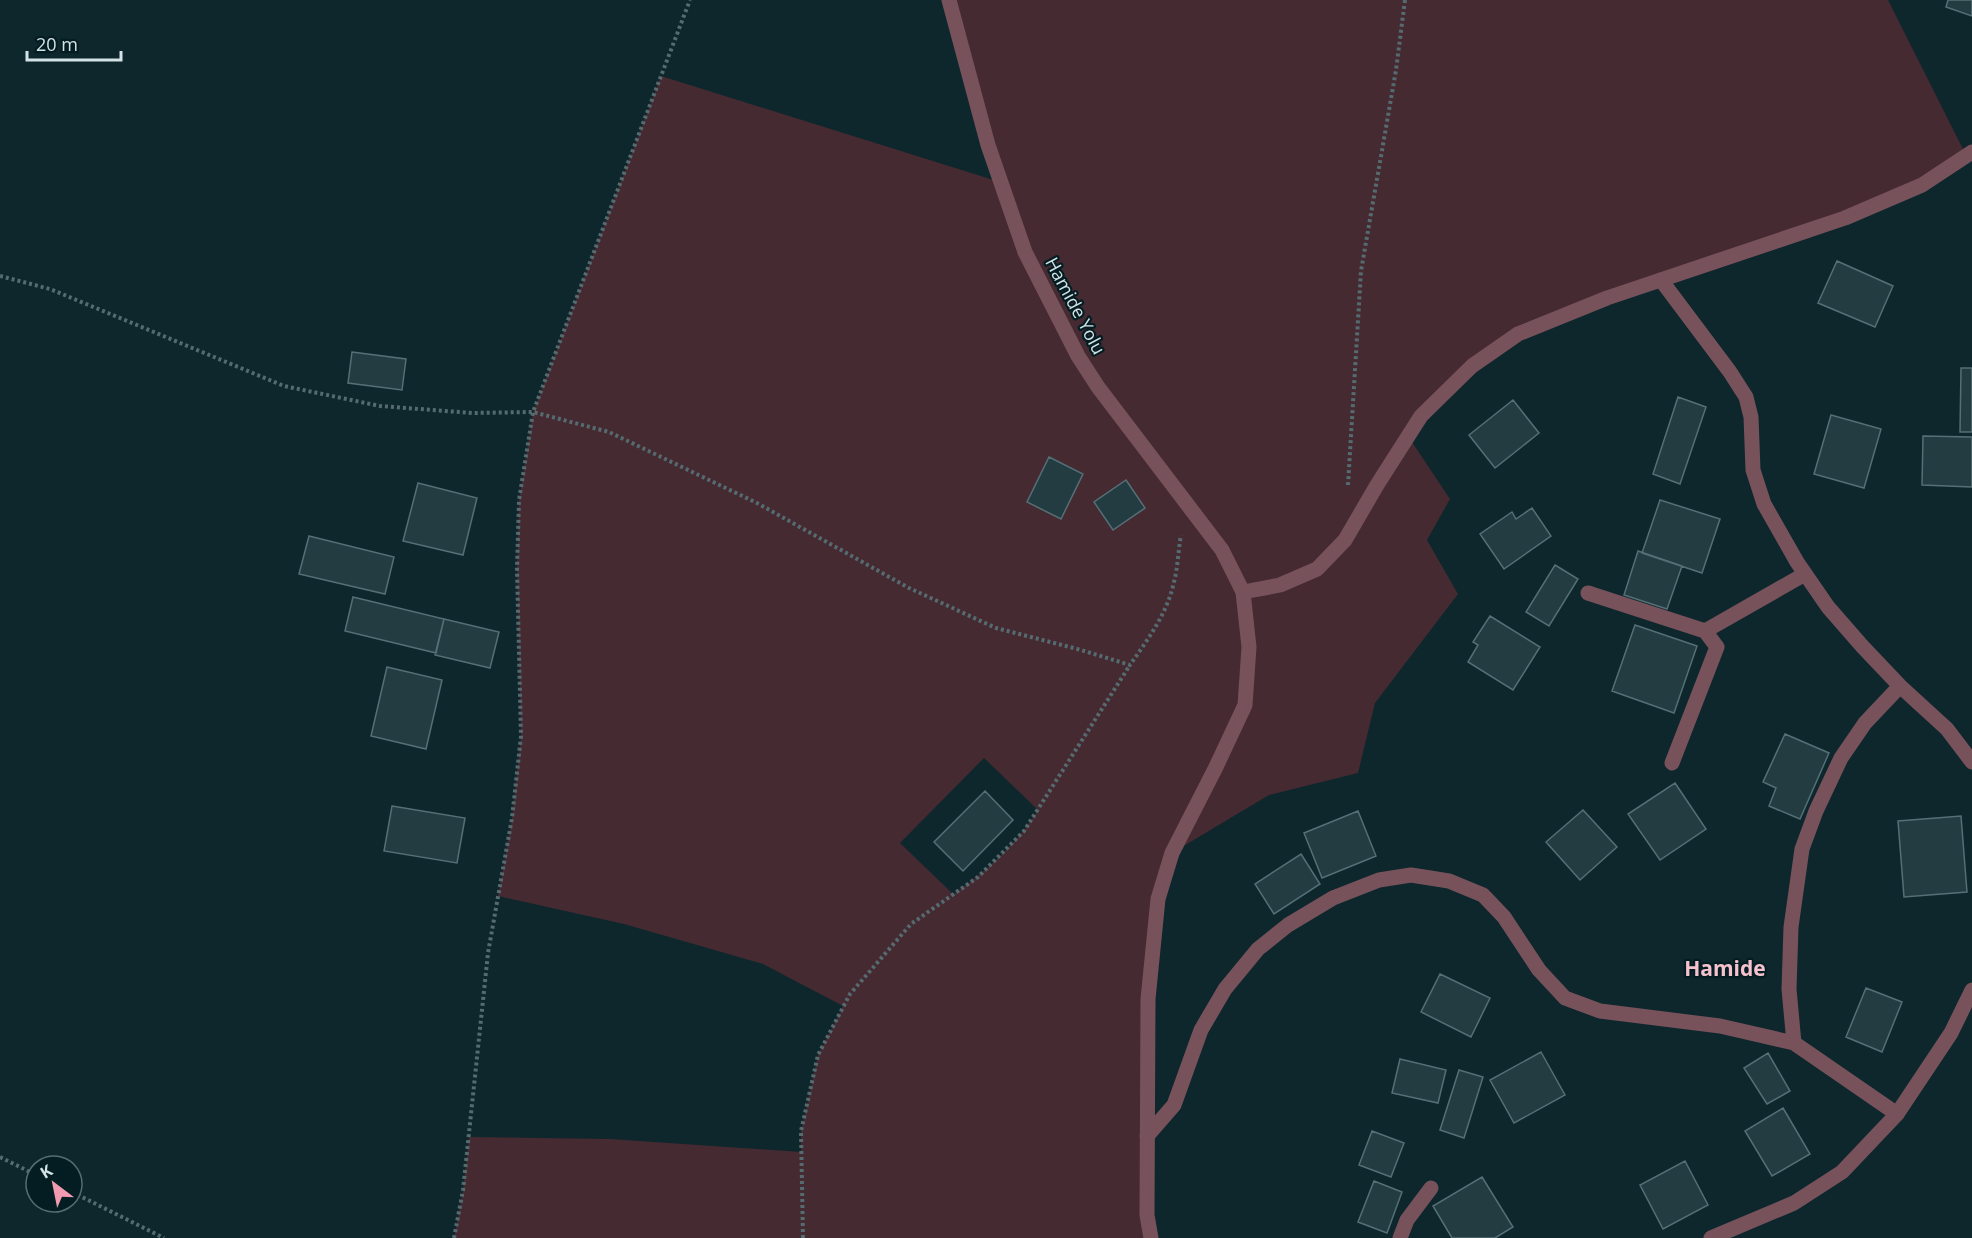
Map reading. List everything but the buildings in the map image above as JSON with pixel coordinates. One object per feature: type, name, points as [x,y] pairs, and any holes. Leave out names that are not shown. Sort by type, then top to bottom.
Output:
[{"type":"street","name":"Hamide Yolu","points":[[950,0],[988,145],[1025,252],[1078,356],[1098,387],[1222,550],[1243,592]]},
{"type":"street","points":[[1151,1238],[1147,1215],[1148,999],[1158,899],[1172,853],[1245,705],[1249,647],[1243,592],[1280,585],[1317,569],[1345,540],[1421,416],[1472,366],[1518,334],[1607,298],[1845,218],[1922,185],[1972,153]]},
{"type":"street","points":[[1661,280],[1746,397],[1751,417],[1753,470],[1764,504],[1805,574],[1828,607],[1862,646],[1900,686],[1947,729],[1972,762]]},
{"type":"street","points":[[1705,631],[1805,574]]},
{"type":"street","points":[[1588,593],[1705,631],[1717,647],[1672,763]]},
{"type":"street","points":[[1794,1043],[1789,989],[1791,927],[1802,849],[1816,811],[1841,758],[1865,723],[1900,686]]},
{"type":"street","points":[[1147,1136],[1174,1105],[1206,1022],[1225,988],[1258,949],[1288,925],[1333,898],[1379,880],[1411,875],[1449,881],[1483,895],[1504,917],[1539,970],[1565,998],[1600,1011],[1720,1026],[1794,1043],[1898,1114]]},
{"type":"street","points":[[1711,1238],[1741,1232],[1794,1203],[1842,1172],[1898,1114],[1951,1033],[1972,990]]},
{"type":"street","points":[[1400,1238],[1407,1220],[1431,1188]]},
{"type":"path","points":[[454,1238],[463,1190],[488,953],[512,818],[521,736],[517,569],[519,512],[533,412],[690,0]]},
{"type":"path","points":[[1348,493],[1361,271],[1396,70],[1405,0]]},
{"type":"path","points":[[0,276],[50,289],[284,386],[380,406],[472,413],[533,412],[609,432],[757,503],[909,588],[996,628],[1130,664]]},
{"type":"path","points":[[803,1238],[801,1131],[818,1055],[850,994],[911,924],[978,878],[1024,831],[1166,610],[1174,582],[1188,504]]},
{"type":"path","points":[[0,1157],[24,1169]]},
{"type":"path","points":[[84,1198],[164,1238]]},
{"type":"shaded area","points":[[949,0],[1888,0],[1967,157],[1922,185],[1518,334],[1472,366],[1408,436],[1450,499],[1427,540],[1458,594],[1375,703],[1358,773],[1269,795],[1172,853],[1148,999],[1151,1238],[454,1238],[463,1190],[469,1137],[610,1139],[801,1152],[801,1131],[818,1055],[843,1006],[763,964],[624,924],[498,896],[512,818],[521,736],[517,569],[519,500],[533,412],[661,76],[1000,182]],"holes":[[[984,758],[1038,810],[1000,856],[953,894],[900,843]]]},
{"type":"district","name":"Hamide","points":[[1725,969]]}]
